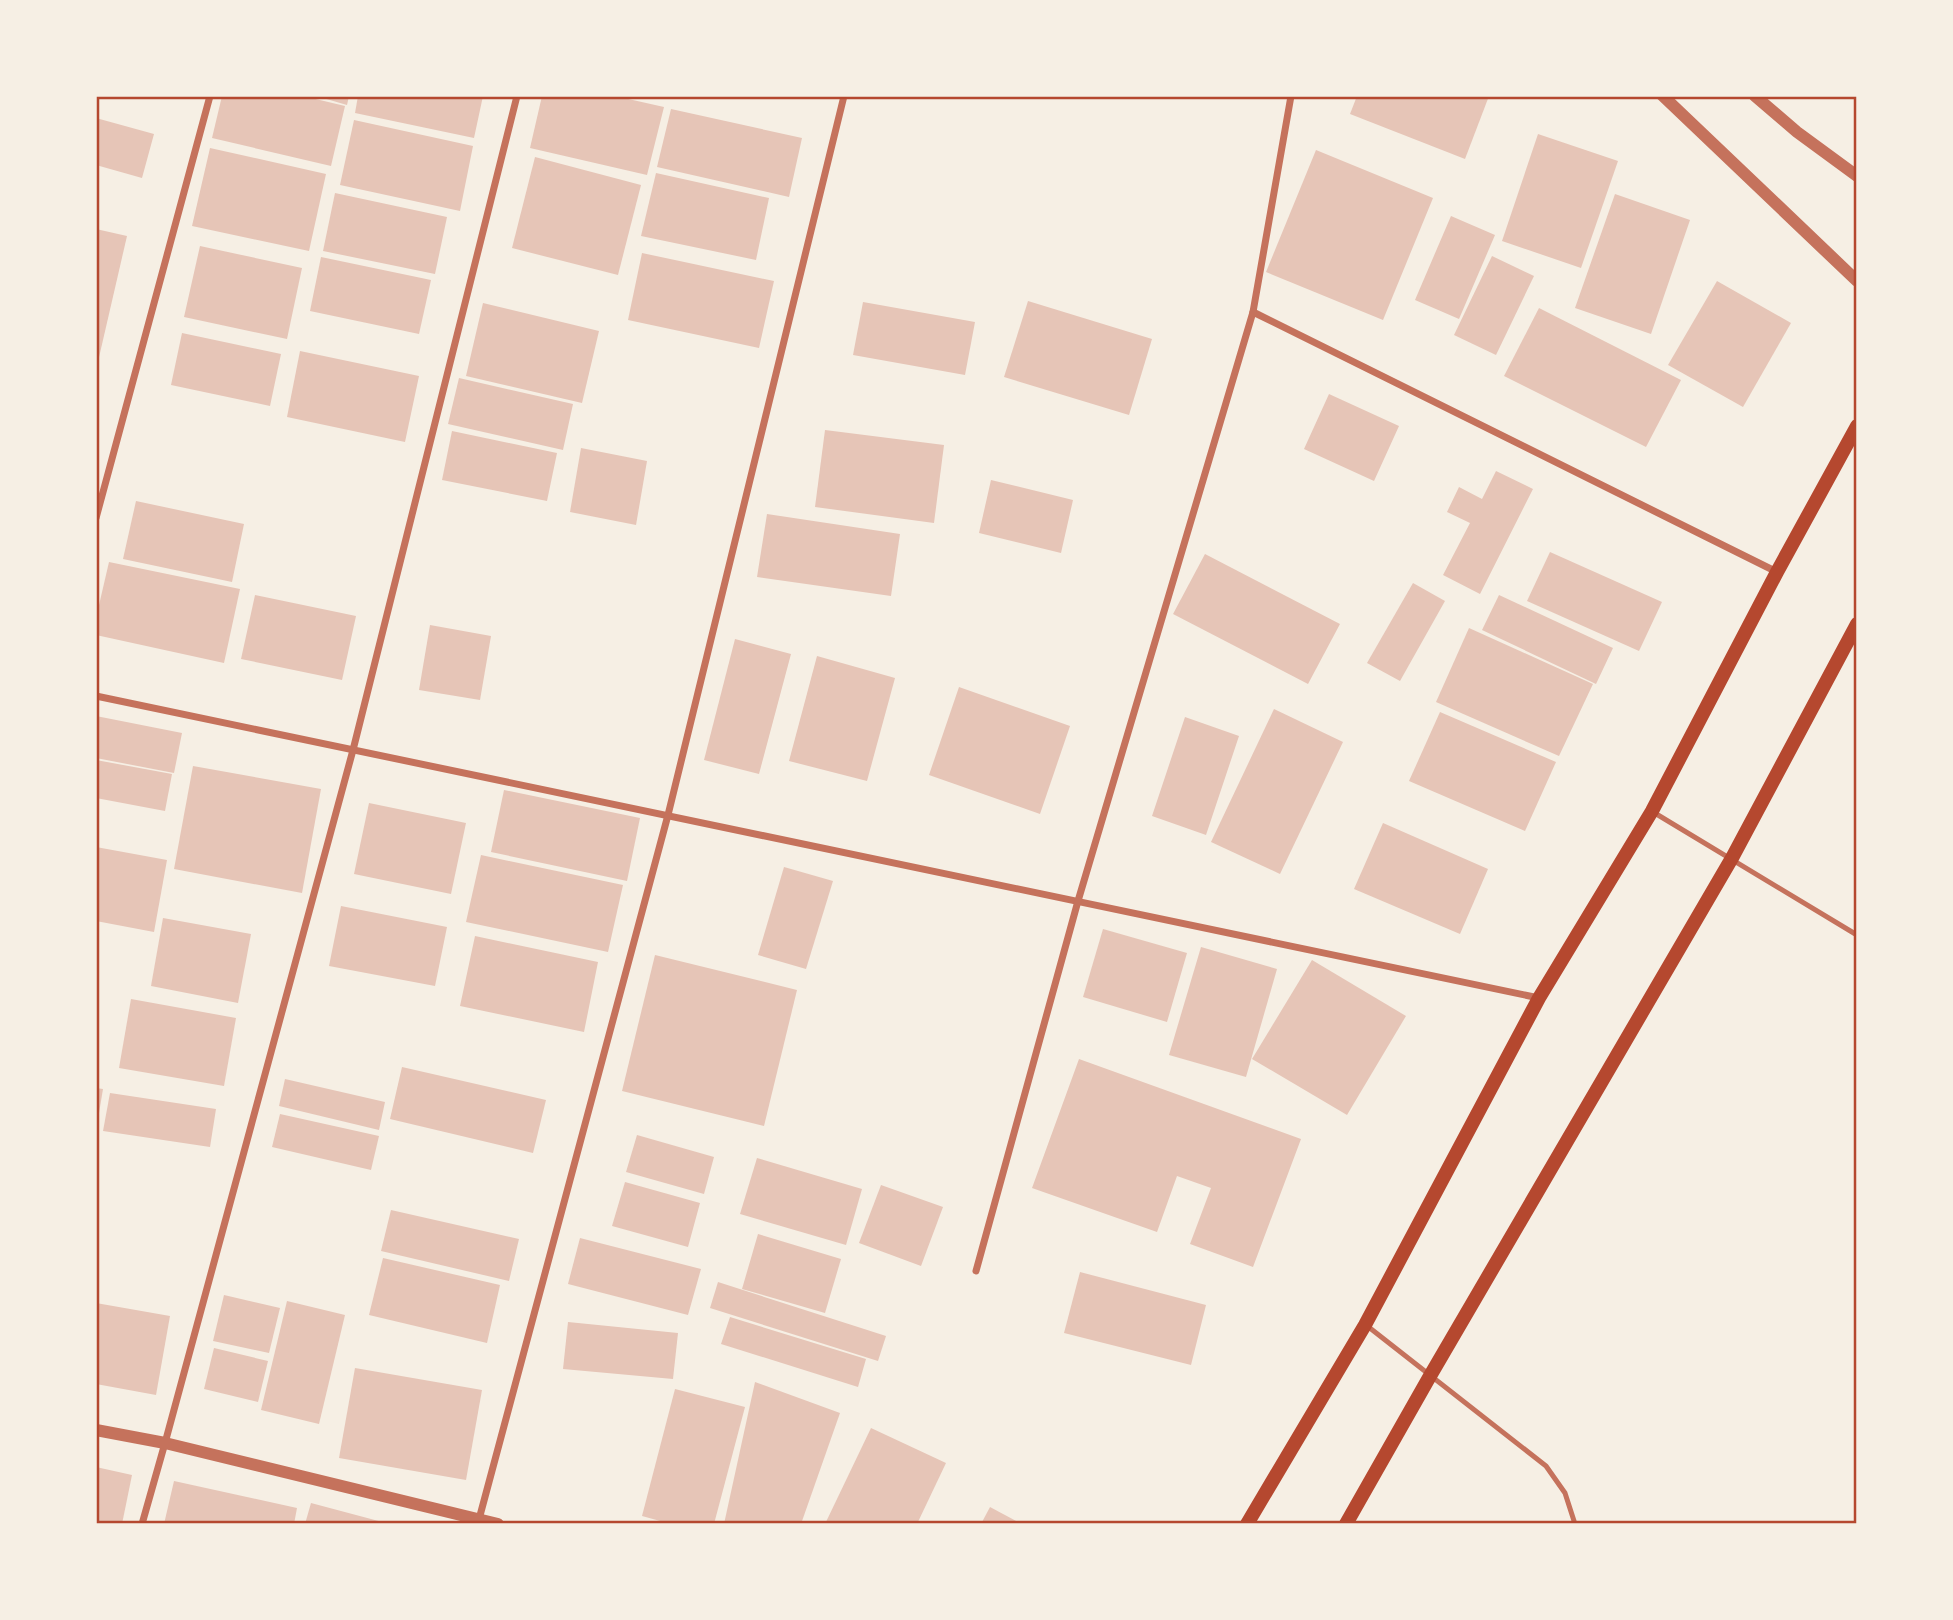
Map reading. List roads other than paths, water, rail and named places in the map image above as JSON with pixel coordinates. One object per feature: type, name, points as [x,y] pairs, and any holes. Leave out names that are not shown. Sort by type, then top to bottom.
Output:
[{"type":"main road","points":[[1247,1524],[1365,1325],[1539,998],[1652,811],[1857,426]]},
{"type":"main road","points":[[1346,1524],[1732,858],[1857,624]]},
{"type":"street","points":[[96,519],[209,96]]},
{"type":"street","points":[[142,1524],[353,750],[517,96]]},
{"type":"street","points":[[479,1521],[668,815],[844,96]]},
{"type":"street","points":[[976,1271],[1078,901],[1253,312],[1290,96]]},
{"type":"street","points":[[1664,96],[1857,281]]},
{"type":"street","points":[[1755,96],[1797,132],[1857,176]]},
{"type":"street","points":[[1253,312],[1777,572]]},
{"type":"street","points":[[96,696],[1539,998]]},
{"type":"street","points":[[96,1430],[165,1443],[498,1524]]},
{"type":"lane","points":[[1652,811],[1857,935]]},
{"type":"lane","points":[[1365,1325],[1546,1466],[1565,1493],[1575,1524]]}]
